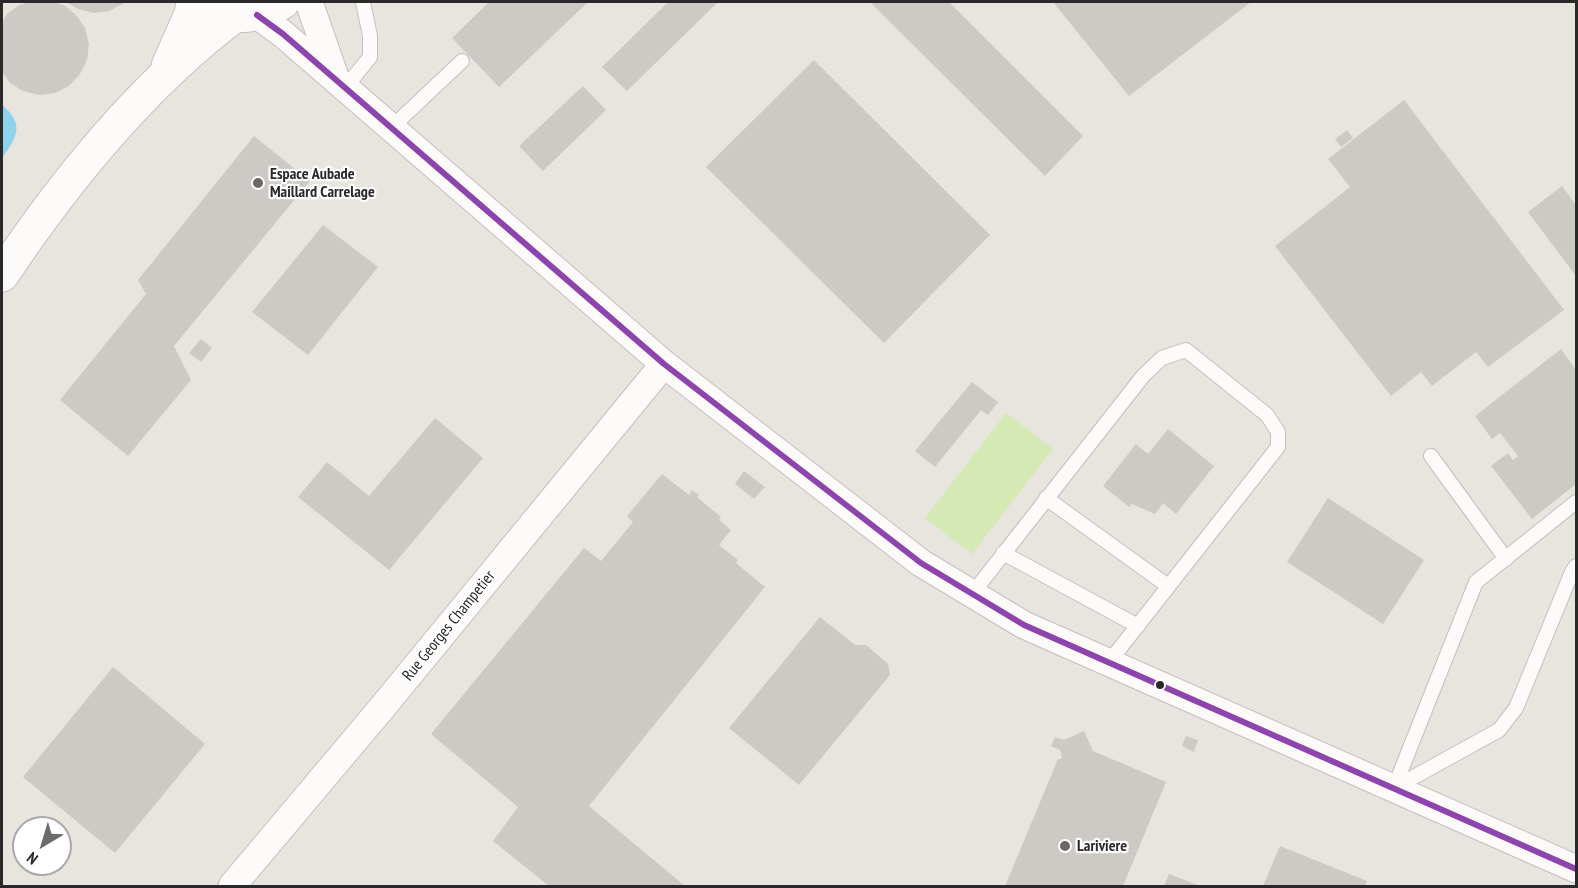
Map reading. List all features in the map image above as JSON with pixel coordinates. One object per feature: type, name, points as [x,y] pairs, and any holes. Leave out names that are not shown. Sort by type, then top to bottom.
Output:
[{"type":"main road","points":[[163,76],[191,14],[193,2]]},
{"type":"main road","points":[[205,2],[212,8],[258,11]]},
{"type":"main road","points":[[2,275],[76,172],[163,76],[258,11]]},
{"type":"street","points":[[309,2],[340,85]]},
{"type":"street","points":[[258,11],[340,85],[664,364],[921,563],[1024,625],[1576,869]]},
{"type":"street","name":"Rue Georges Champetier","points":[[232,886],[664,364]]},
{"type":"lane","points":[[340,85],[370,57],[370,36],[363,2]]},
{"type":"lane","points":[[391,128],[462,61]]},
{"type":"lane","points":[[972,594],[1143,376],[1162,358],[1186,350],[1267,415],[1278,432],[1278,447],[1109,662]]},
{"type":"lane","points":[[1431,456],[1506,559]]},
{"type":"lane","points":[[1046,498],[1168,586]]},
{"type":"lane","points":[[1394,788],[1476,582],[1576,502]]},
{"type":"lane","points":[[1003,553],[1138,626]]},
{"type":"lane","points":[[1394,788],[1499,730],[1515,708],[1576,566]]},
{"type":"green space","points":[[1006,413],[1053,449],[972,554],[925,518]]},
{"type":"water","points":[[2,105],[14,118],[16,131],[12,144],[2,158]]},
{"type":"building","points":[[30,2],[52,2],[64,5],[76,15],[85,28],[89,44],[87,60],[80,74],[69,86],[55,93],[39,95],[23,91],[10,83],[2,72],[2,23],[7,14],[19,5]]},
{"type":"building","points":[[66,2],[126,2],[109,11],[94,13],[78,9]]},
{"type":"building","points":[[489,2],[588,2],[499,87],[452,38]]},
{"type":"building","points":[[668,2],[718,2],[627,91],[602,67]]},
{"type":"building","points":[[949,2],[1083,136],[1045,176],[871,3]]},
{"type":"building","points":[[1053,2],[1251,2],[1129,96]]},
{"type":"building","points":[[814,60],[990,235],[884,343],[706,167]]},
{"type":"building","points":[[583,86],[606,110],[543,171],[519,146]]},
{"type":"building","points":[[1404,100],[1564,310],[1488,367],[1476,352],[1432,386],[1421,372],[1391,396],[1275,246],[1350,187],[1328,159]]},
{"type":"building","points":[[1347,130],[1353,138],[1341,147],[1335,139]]},
{"type":"building","points":[[254,136],[310,181],[174,346],[191,380],[128,456],[60,400],[146,294],[138,280]]},
{"type":"building","points":[[1562,186],[1576,205],[1576,276],[1528,212]]},
{"type":"building","points":[[323,225],[378,267],[308,355],[252,312]]},
{"type":"building","points":[[201,339],[212,348],[201,362],[189,353]]},
{"type":"building","points":[[1561,349],[1576,370],[1576,484],[1532,519],[1491,466],[1508,453],[1513,460],[1518,456],[1500,433],[1492,439],[1475,416]]},
{"type":"building","points":[[972,382],[998,402],[988,415],[981,410],[935,467],[915,451]]},
{"type":"building","points":[[435,418],[483,458],[389,570],[298,497],[327,462],[369,496]]},
{"type":"building","points":[[1168,429],[1214,466],[1176,514],[1163,503],[1155,514],[1132,504],[1129,507],[1103,486],[1136,444],[1148,454]]},
{"type":"building","points":[[744,471],[765,487],[754,499],[735,484]]},
{"type":"building","points":[[662,474],[689,495],[692,490],[699,495],[697,497],[721,517],[719,520],[731,530],[719,545],[738,560],[736,563],[765,587],[589,806],[685,886],[549,886],[493,841],[518,807],[431,734],[584,548],[601,561],[633,522],[627,516]]},
{"type":"building","points":[[1328,498],[1424,560],[1383,624],[1287,562]]},
{"type":"building","points":[[820,617],[855,645],[866,645],[888,664],[890,675],[799,785],[729,728]]},
{"type":"building","points":[[113,667],[205,744],[115,853],[23,777]]},
{"type":"building","points":[[1084,731],[1093,751],[1166,782],[1123,886],[1005,886],[1058,759],[1062,757],[1060,750],[1051,746],[1055,737],[1064,740]]},
{"type":"building","points":[[1186,736],[1198,740],[1194,752],[1182,746]]},
{"type":"building","points":[[1280,846],[1367,881],[1365,886],[1263,886]]},
{"type":"building","points":[[1169,874],[1200,886],[1164,886]]},
{"type":"transit line","points":[[257,15],[283,34],[664,364],[921,563],[1024,625],[1576,869]]},
{"type":"place","name":"Espace Aubade Maillard Carrelage","points":[[258,183]]},
{"type":"place","name":"Lariviere","points":[[1065,846]]}]
